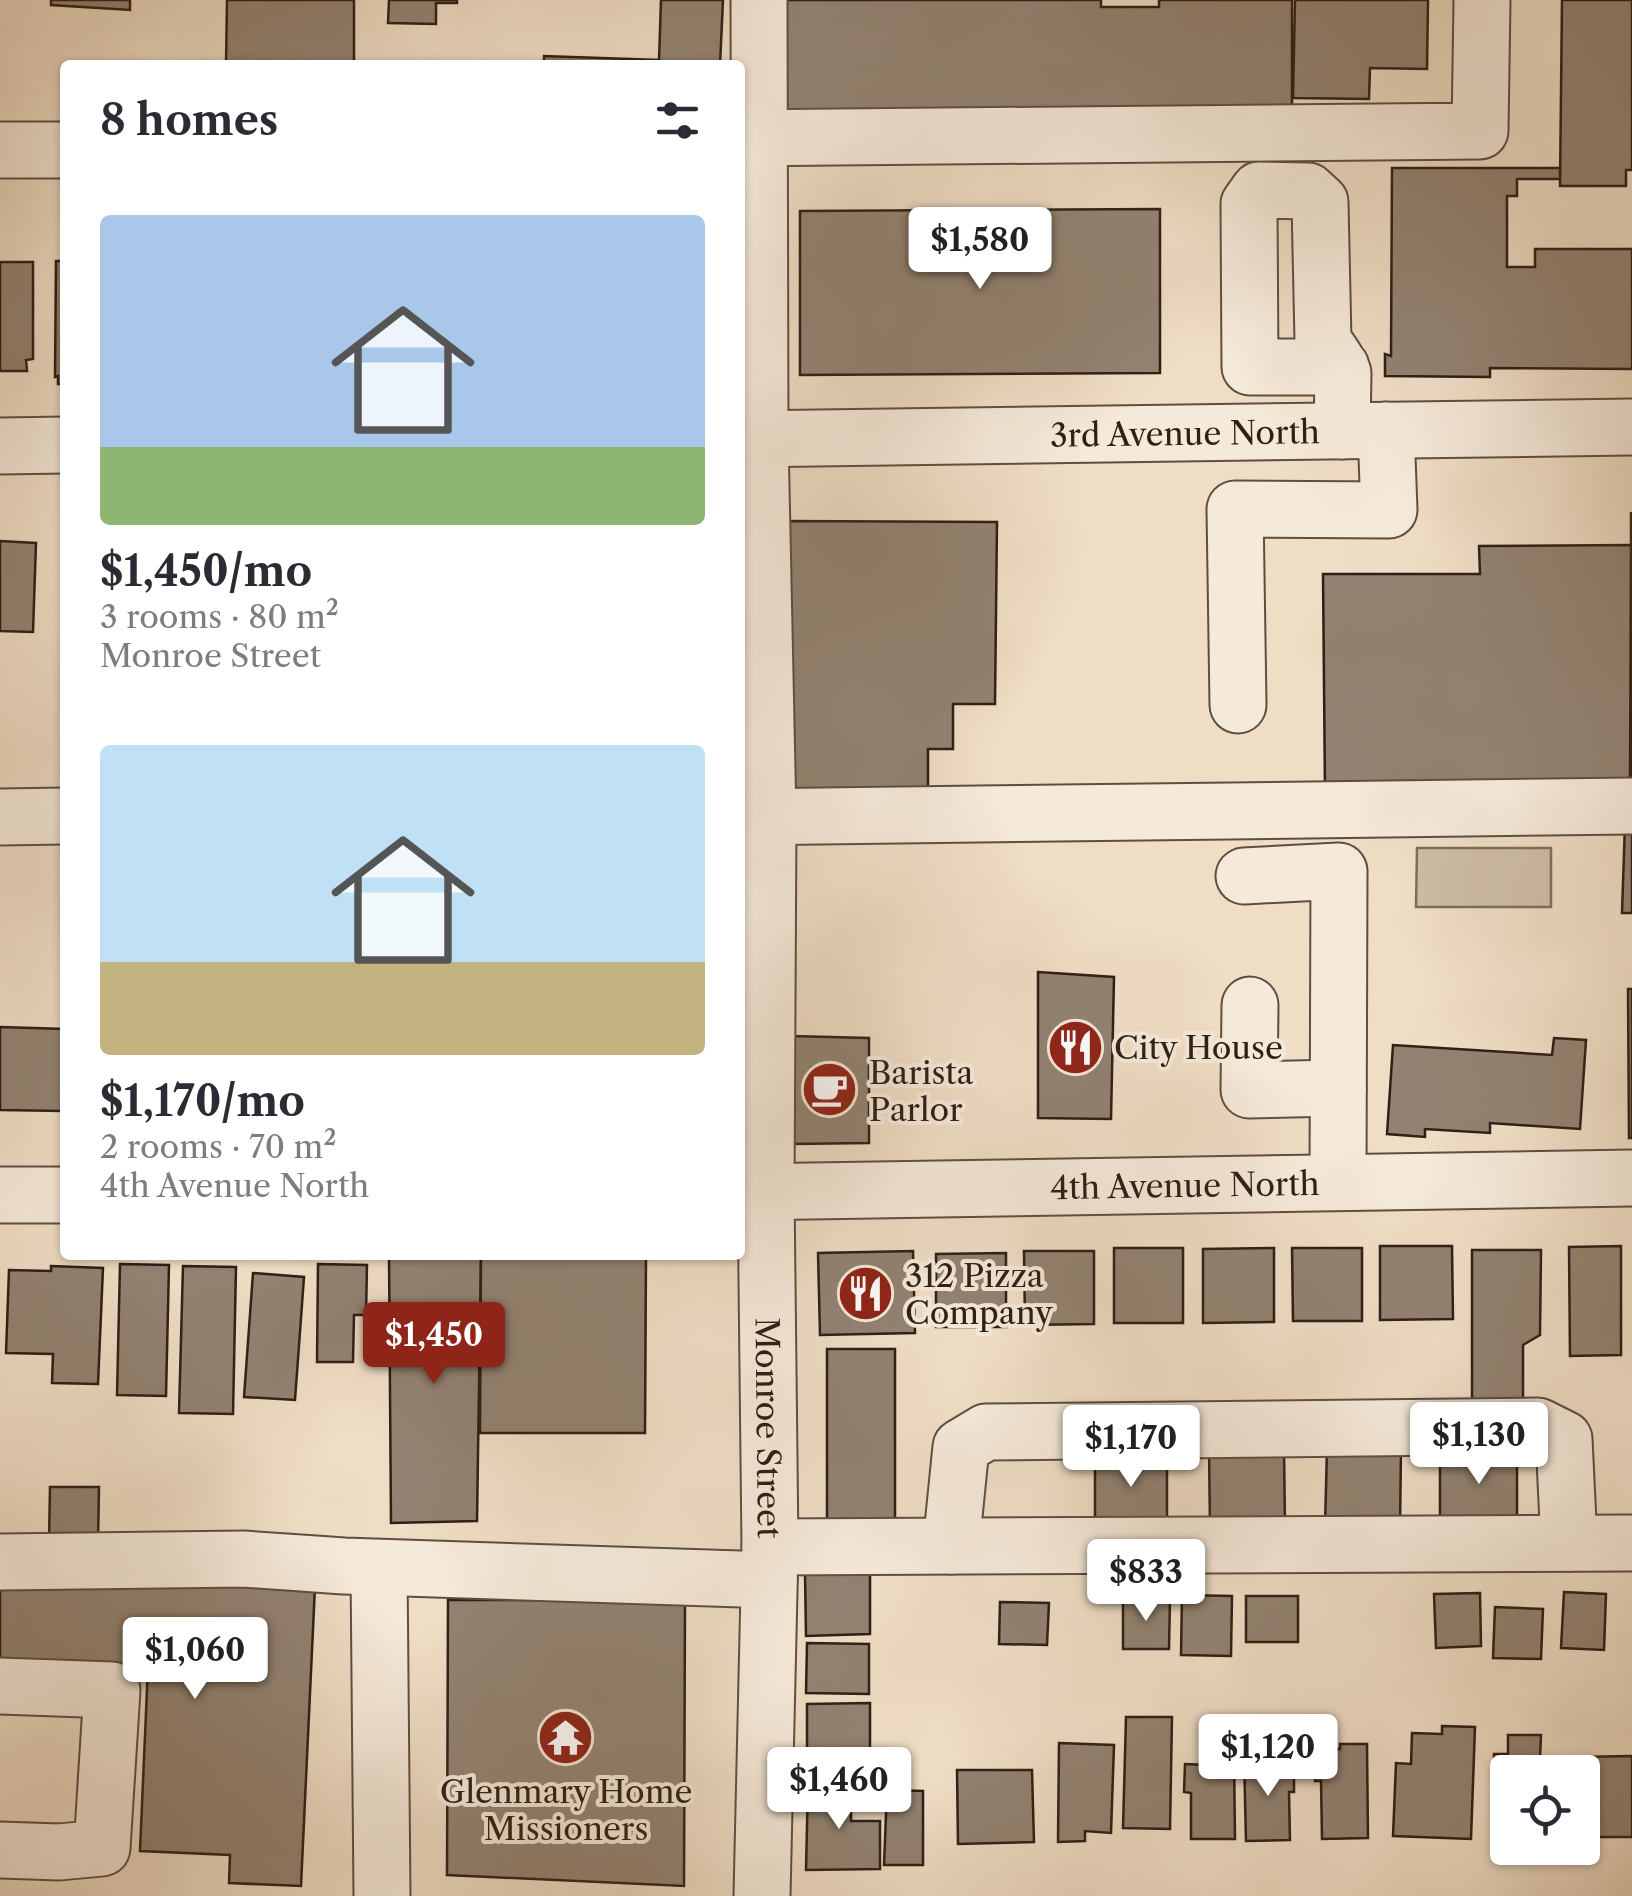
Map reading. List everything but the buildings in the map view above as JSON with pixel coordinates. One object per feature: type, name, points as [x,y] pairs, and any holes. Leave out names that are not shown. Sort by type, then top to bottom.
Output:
[{"type":"street","name":"Monroe Street","points":[[759,0],[750,138],[750,438],[753,1192],[769,1564],[762,1896]]},
{"type":"street","points":[[750,138],[1480,132],[1482,0]]},
{"type":"street","points":[[0,150],[60,150]]},
{"type":"street","points":[[1238,705],[1236,509],[1389,510],[1341,366]]},
{"type":"street","name":"3rd Avenue North","points":[[750,438],[1632,427]]},
{"type":"street","points":[[0,446],[60,446]]},
{"type":"street","points":[[754,817],[1632,806]]},
{"type":"street","points":[[0,817],[60,816]]},
{"type":"street","points":[[1244,876],[1339,871],[1338,1181]]},
{"type":"street","points":[[1250,1006],[1249,1090],[1338,1088]]},
{"type":"street","name":"4th Avenue North","points":[[753,1192],[1632,1178]]},
{"type":"street","points":[[0,1195],[60,1194]]},
{"type":"street","points":[[951,1546],[961,1447],[986,1432],[1538,1426],[1564,1439],[1569,1543]]},
{"type":"street","points":[[0,1562],[244,1559],[379,1568],[769,1564],[951,1546],[1632,1543]]},
{"type":"street","points":[[379,1568],[382,1896]]},
{"type":"street","points":[[0,1686],[112,1690],[102,1848],[58,1874],[0,1850]]},
{"type":"shaded area","points":[[1417,848],[1551,848],[1551,907],[1416,907]]},
{"type":"place","name":"City House","points":[[1075,1047]]},
{"type":"place","name":"Barista Parlor","points":[[830,1090]]},
{"type":"place","name":"312 Pizza Company","points":[[866,1293]]},
{"type":"place","name":"Glenmary Home Missioners","points":[[566,1737]]}]
